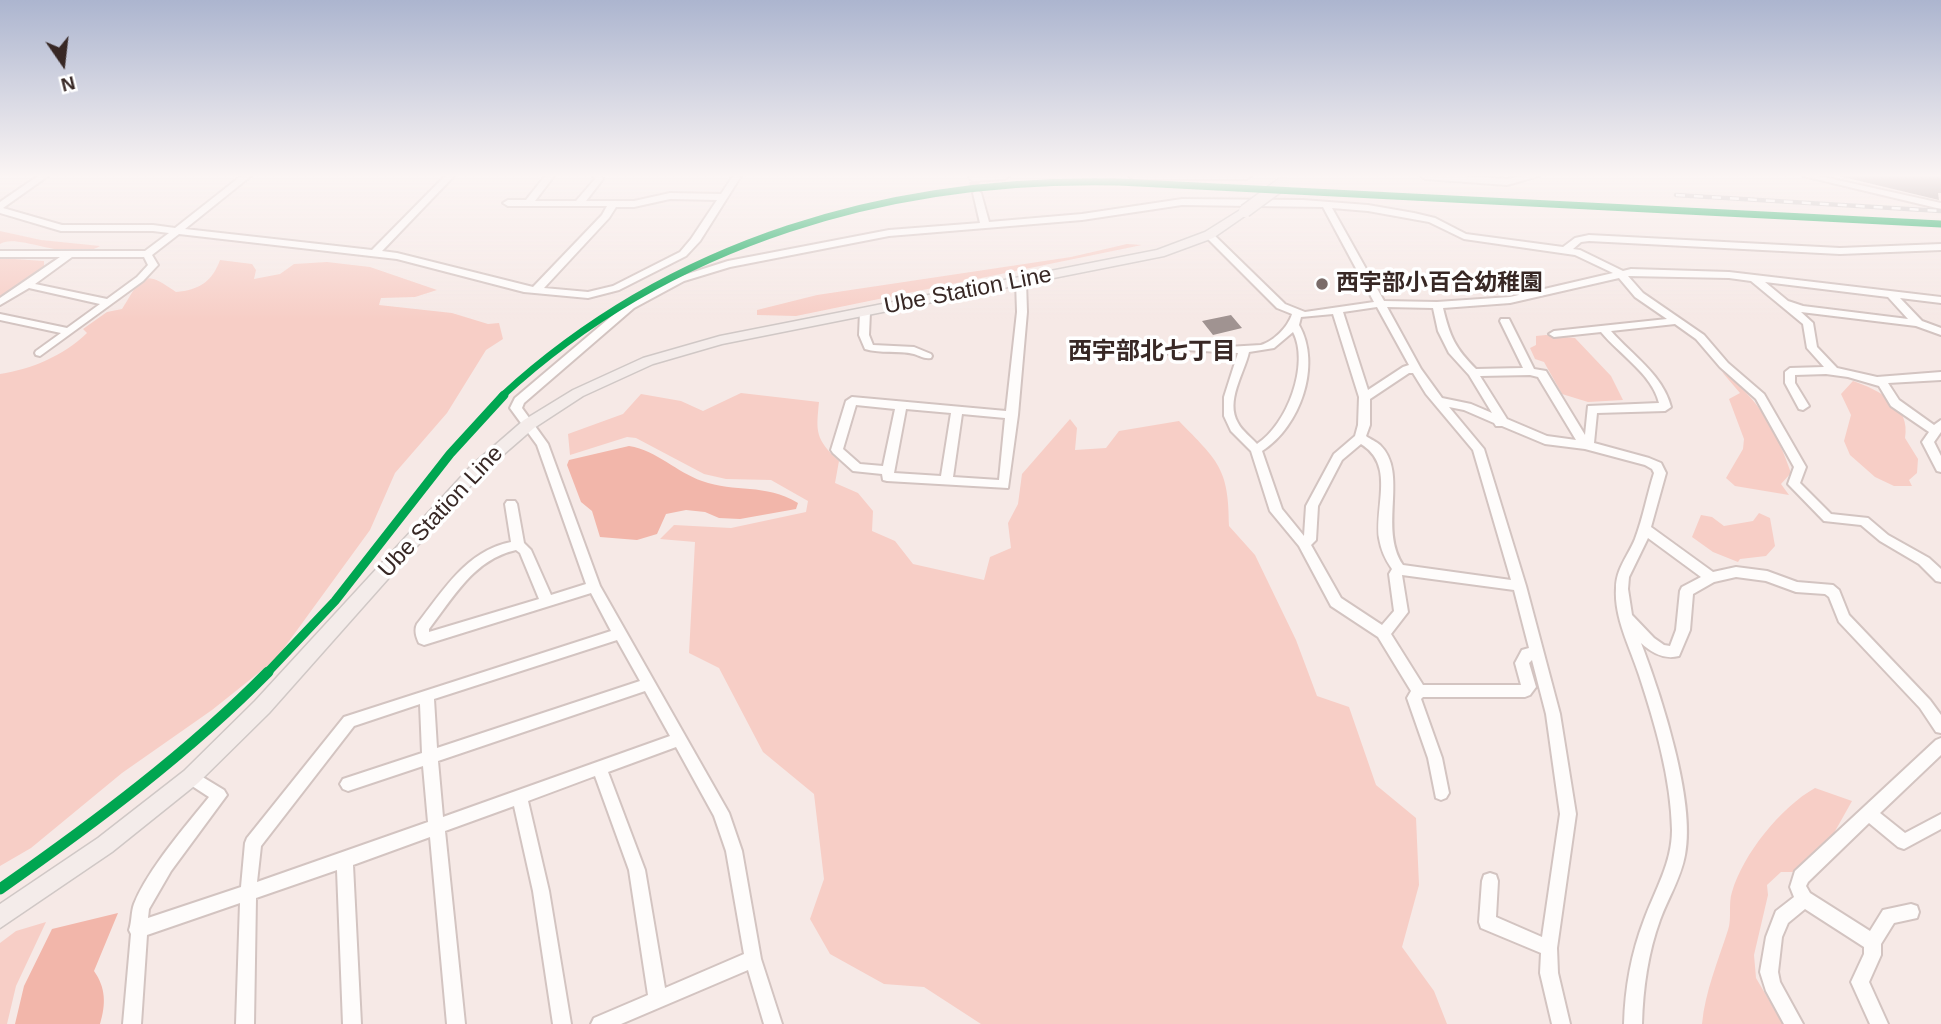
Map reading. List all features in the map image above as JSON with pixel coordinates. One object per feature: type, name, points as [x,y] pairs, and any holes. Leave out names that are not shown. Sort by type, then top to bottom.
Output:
[{"type":"main road","name":"Ube Station Line","points":[[0,918],[105,845],[191,777],[262,707],[476,470],[529,425],[596,383],[658,357],[720,340],[1160,253],[1209,235],[1226,224]]},
{"type":"street","points":[[48,224],[61,228],[180,230],[397,256],[536,290],[598,294],[657,267],[688,249],[705,224]]},
{"type":"street","points":[[0,254],[147,254],[188,224]]},
{"type":"street","points":[[374,254],[403,224]]},
{"type":"street","points":[[536,290],[599,224]]},
{"type":"street","points":[[773,1024],[753,959],[734,851],[721,813],[594,587],[542,444],[516,408],[519,401],[620,313],[681,279],[728,264],[812,246],[889,233],[977,224]]},
{"type":"street","points":[[1336,224],[1416,369],[1478,449],[1520,586],[1553,714],[1568,814],[1549,948],[1549,973],[1561,1024]]},
{"type":"street","points":[[1436,224],[1464,236],[1566,249],[1620,273],[1639,295],[1700,337],[1724,365],[1760,397],[1800,467],[1794,484],[1796,489],[1828,518],[1864,521],[1884,538],[1924,561],[1941,577]]},
{"type":"street","points":[[1209,235],[1295,320],[1299,332],[1303,356],[1300,390],[1268,444],[1256,450]]},
{"type":"street","points":[[1566,249],[1578,240],[1590,238],[1840,251],[1941,247]]},
{"type":"street","points":[[0,302],[72,253]]},
{"type":"street","points":[[40,352],[150,269],[153,265],[147,254]]},
{"type":"street","points":[[657,267],[681,279]]},
{"type":"street","points":[[1152,354],[1184,346],[1244,350],[1270,346],[1295,320],[1337,311],[1378,304],[1437,305],[1510,300],[1620,273],[1699,272],[1941,300]]},
{"type":"street","points":[[1754,278],[1808,323],[1812,348],[1833,370]]},
{"type":"street","points":[[901,406],[887,477],[1004,485],[1022,312],[1021,281]]},
{"type":"street","points":[[27,285],[107,302]]},
{"type":"street","points":[[1890,293],[1918,323]]},
{"type":"street","points":[[1787,304],[1801,309],[1918,323],[1941,332]]},
{"type":"street","points":[[1437,305],[1443,331],[1454,353],[1473,373],[1501,419],[1500,423]]},
{"type":"street","points":[[1303,543],[1310,540],[1312,506],[1331,467],[1338,457],[1360,438],[1366,397],[1337,311]]},
{"type":"street","points":[[865,312],[864,335],[869,347],[879,351],[921,351],[927,356]]},
{"type":"street","points":[[0,317],[68,331]]},
{"type":"street","points":[[1505,321],[1530,371]]},
{"type":"street","points":[[1553,334],[1605,331],[1677,321]]},
{"type":"street","points":[[1585,445],[1590,440],[1591,409],[1665,407],[1664,399],[1651,379],[1605,331]]},
{"type":"street","points":[[1244,350],[1230,397],[1229,412],[1236,429],[1256,450],[1276,511],[1303,543],[1336,602],[1344,610],[1383,633],[1419,691]]},
{"type":"street","points":[[1366,397],[1407,369],[1416,369]]},
{"type":"street","points":[[1803,406],[1790,383],[1790,372],[1833,370],[1867,376],[1883,384]]},
{"type":"street","points":[[1473,373],[1530,371],[1542,374],[1585,445]]},
{"type":"street","points":[[1941,376],[1880,380],[1895,403],[1938,428],[1928,442],[1941,468]]},
{"type":"street","points":[[887,470],[858,468],[837,450],[852,401],[1012,415]]},
{"type":"street","points":[[1440,401],[1467,407],[1545,440],[1585,445],[1657,466],[1660,473],[1644,520],[1644,529],[1623,578],[1628,621],[1646,674],[1680,823],[1679,847],[1671,881],[1644,948],[1634,992],[1634,1023]]},
{"type":"street","points":[[946,481],[957,410]]},
{"type":"street","points":[[1360,438],[1374,443],[1381,450],[1387,471],[1385,533],[1390,558],[1399,569],[1520,586]]},
{"type":"street","points":[[511,504],[518,545]]},
{"type":"street","points":[[1644,529],[1711,578]]},
{"type":"street","points":[[547,602],[525,550],[518,545],[498,547],[479,557],[422,628],[424,639],[547,602],[594,587]]},
{"type":"street","points":[[1383,633],[1401,612],[1395,574],[1399,569]]},
{"type":"street","points":[[1628,621],[1647,642],[1666,653],[1674,652],[1683,630],[1687,591],[1711,578],[1736,572],[1754,573],[1796,587],[1828,589],[1834,594],[1844,618],[1925,704],[1941,727]]},
{"type":"street","points":[[245,1024],[248,894],[253,843],[349,721],[621,634]]},
{"type":"street","points":[[1419,691],[1525,691],[1529,687],[1522,663],[1527,654],[1537,654]]},
{"type":"street","points":[[348,784],[430,759],[649,684]]},
{"type":"street","points":[[1419,691],[1415,698],[1435,758],[1441,793]]},
{"type":"street","points":[[427,695],[430,759],[456,1024]]},
{"type":"street","points":[[137,929],[248,894],[680,739]]},
{"type":"street","points":[[1872,942],[1804,899],[1798,887],[1801,877],[1941,745]]},
{"type":"street","points":[[599,768],[637,870],[658,1000]]},
{"type":"street","points":[[132,1024],[137,929],[141,907],[165,866],[219,795],[191,777]]},
{"type":"street","points":[[519,796],[541,891],[562,1024]]},
{"type":"street","points":[[1869,813],[1904,842],[1941,821]]},
{"type":"street","points":[[345,860],[352,1024]]},
{"type":"street","points":[[1490,881],[1487,922],[1549,948]]},
{"type":"street","points":[[1794,1024],[1772,985],[1769,972],[1774,937],[1782,916],[1804,899]]},
{"type":"street","points":[[1879,1024],[1860,982],[1873,955],[1872,942],[1889,916],[1912,912]]},
{"type":"street","points":[[600,1024],[753,959]]},
{"type":"shaded area","points":[[0,231],[41,240],[100,246],[75,252],[19,242],[8,241],[0,244]]},
{"type":"shaded area","points":[[1127,244],[1142,245],[796,316],[757,315],[757,310],[817,295],[1071,257]]},
{"type":"shaded area","points":[[0,258],[44,261],[44,266],[0,301]]},
{"type":"shaded area","points":[[220,260],[252,264],[256,270],[254,279],[280,274],[294,264],[327,262],[370,267],[437,290],[415,297],[381,298],[379,305],[452,313],[488,324],[499,323],[503,339],[486,350],[447,413],[395,473],[370,530],[276,659],[212,710],[122,773],[31,848],[0,866],[0,374],[35,365],[68,348],[87,333],[83,329],[107,312],[122,309],[143,280],[156,280],[176,292],[191,289],[209,279]]},
{"type":"shaded area","points":[[1536,336],[1575,338],[1611,376],[1623,400],[1588,402],[1562,394],[1544,362],[1535,359],[1530,348],[1536,345]]},
{"type":"shaded area","points":[[1722,372],[1746,393],[1765,416],[1791,473],[1781,484],[1789,495],[1735,486],[1726,478],[1743,449],[1744,439],[1729,399],[1740,393]]},
{"type":"shaded area","points":[[1853,381],[1873,389],[1898,408],[1906,427],[1905,438],[1918,459],[1917,473],[1909,480],[1912,486],[1894,486],[1875,477],[1850,455],[1844,441],[1851,415],[1841,394]]},
{"type":"shaded area","points":[[741,393],[819,402],[817,421],[821,441],[839,461],[835,483],[858,493],[873,511],[872,531],[895,541],[913,564],[984,580],[990,557],[1011,548],[1008,523],[1018,504],[1022,474],[1070,419],[1077,428],[1075,450],[1106,448],[1119,431],[1179,421],[1219,467],[1227,491],[1229,526],[1255,555],[1296,640],[1317,696],[1349,707],[1376,785],[1416,818],[1419,885],[1402,947],[1434,991],[1447,1024],[981,1024],[924,987],[884,984],[830,954],[810,919],[824,879],[814,794],[763,752],[719,668],[689,653],[695,542],[660,539],[674,525],[731,528],[806,512],[808,501],[771,480],[726,479],[704,474],[636,438],[627,437],[570,455],[568,434],[623,414],[641,394],[681,401],[703,411]]},
{"type":"shaded area","points":[[629,446],[649,452],[714,485],[762,490],[786,497],[798,503],[796,509],[740,519],[719,518],[705,512],[686,510],[666,514],[657,534],[637,540],[600,537],[592,511],[581,502],[567,465],[569,460]]},
{"type":"shaded area","points":[[1759,513],[1770,518],[1775,546],[1766,556],[1740,559],[1738,562],[1713,552],[1692,537],[1701,515],[1712,517],[1724,526],[1753,521]]},
{"type":"shaded area","points":[[1815,788],[1852,801],[1834,833],[1794,872],[1781,872],[1767,885],[1768,895],[1754,955],[1756,978],[1783,1024],[1702,1024],[1709,988],[1729,925],[1731,897],[1737,877],[1754,847],[1777,819]]},
{"type":"shaded area","points":[[118,913],[94,971],[104,996],[100,1024],[15,1024],[24,986],[52,929]]},
{"type":"shaded area","points":[[46,922],[16,986],[7,1024],[0,1024],[0,943],[16,931]]},
{"type":"building","points":[[1231,315],[1242,328],[1213,335],[1202,321]]},
{"type":"transit line","points":[[0,889],[134,790],[259,681],[335,601],[474,426],[527,373],[578,333],[632,297],[689,267],[797,224]]},
{"type":"place","name":"西宇部小百合幼稚園","points":[[1322,284]]},
{"type":"district","name":"西宇部北七丁目","points":[[1152,352]]}]
